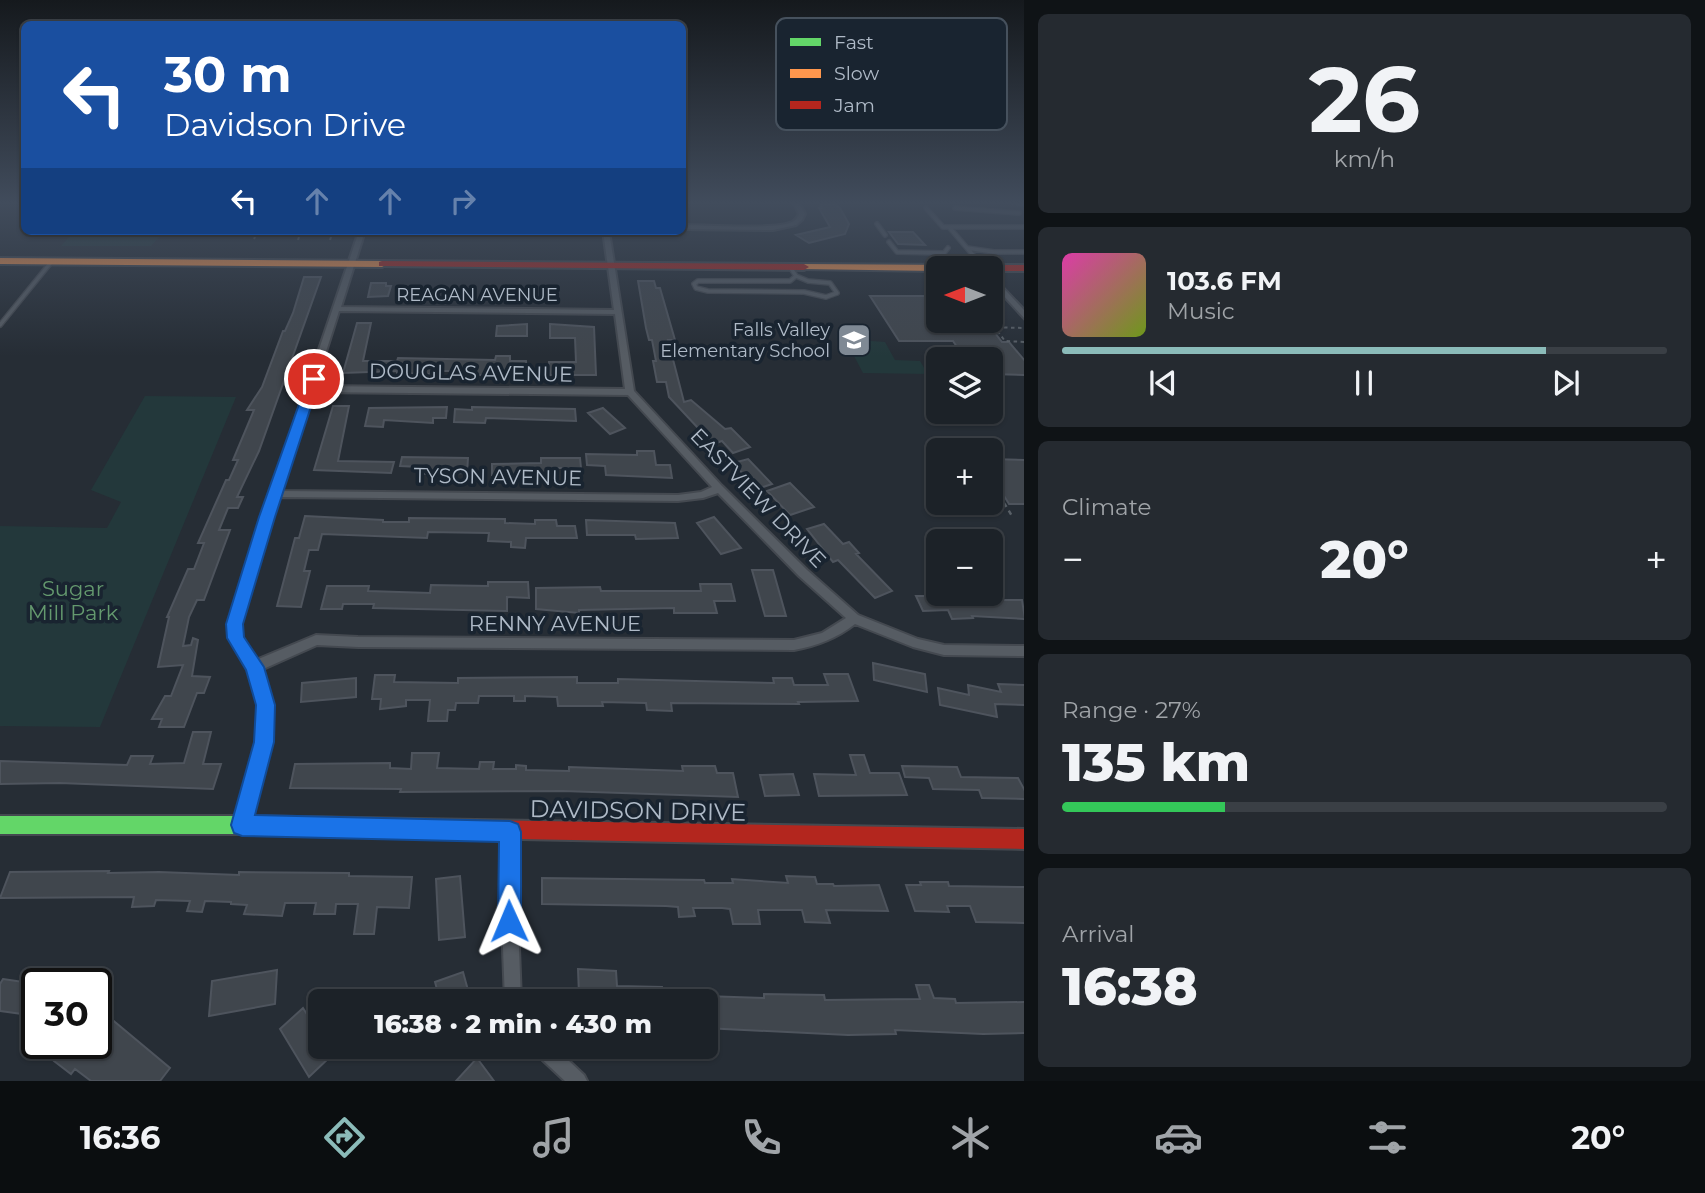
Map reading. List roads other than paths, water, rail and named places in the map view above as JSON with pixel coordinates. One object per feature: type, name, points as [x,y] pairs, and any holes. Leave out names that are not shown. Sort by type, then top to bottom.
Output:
[{"type":"main road","points":[[0,261],[609,265],[793,271],[926,269]]},
{"type":"main road","points":[[1003,268],[1024,268]]},
{"type":"main road","name":"DAVIDSON DRIVE","points":[[0,825],[242,825],[510,832],[1024,839]]},
{"type":"street","points":[[242,825],[264,742],[265,705],[254,667],[236,638],[235,624],[354,254]]},
{"type":"street","points":[[608,254],[630,392]]},
{"type":"street","points":[[1003,292],[1024,317]]},
{"type":"street","name":"REAGAN AVENUE","points":[[335,309],[618,312]]},
{"type":"street","name":"DOUGLAS AVENUE","points":[[311,390],[630,392]]},
{"type":"street","name":"EASTVIEW DRIVE","points":[[630,392],[803,573],[854,618],[917,644],[944,650],[1024,651]]},
{"type":"street","name":"TYSON AVENUE","points":[[275,494],[678,498],[703,495],[719,488]]},
{"type":"street","name":"RENNY AVENUE","points":[[254,667],[316,640],[794,645],[816,642],[836,633],[854,618]]},
{"type":"street","points":[[510,832],[513,989]]},
{"type":"street","points":[[554,1059],[578,1081]]},
{"type":"lane","points":[[0,325],[52,261]]},
{"type":"lane","points":[[793,271],[808,281],[830,283],[837,293],[826,297],[808,292],[708,291],[698,289],[694,284],[698,281],[790,281],[793,271]]},
{"type":"place","name":"Falls Valley Elementary School","points":[[854,340]]},
{"type":"park label","name":"Sugar Mill Park","points":[[73,601]]}]
